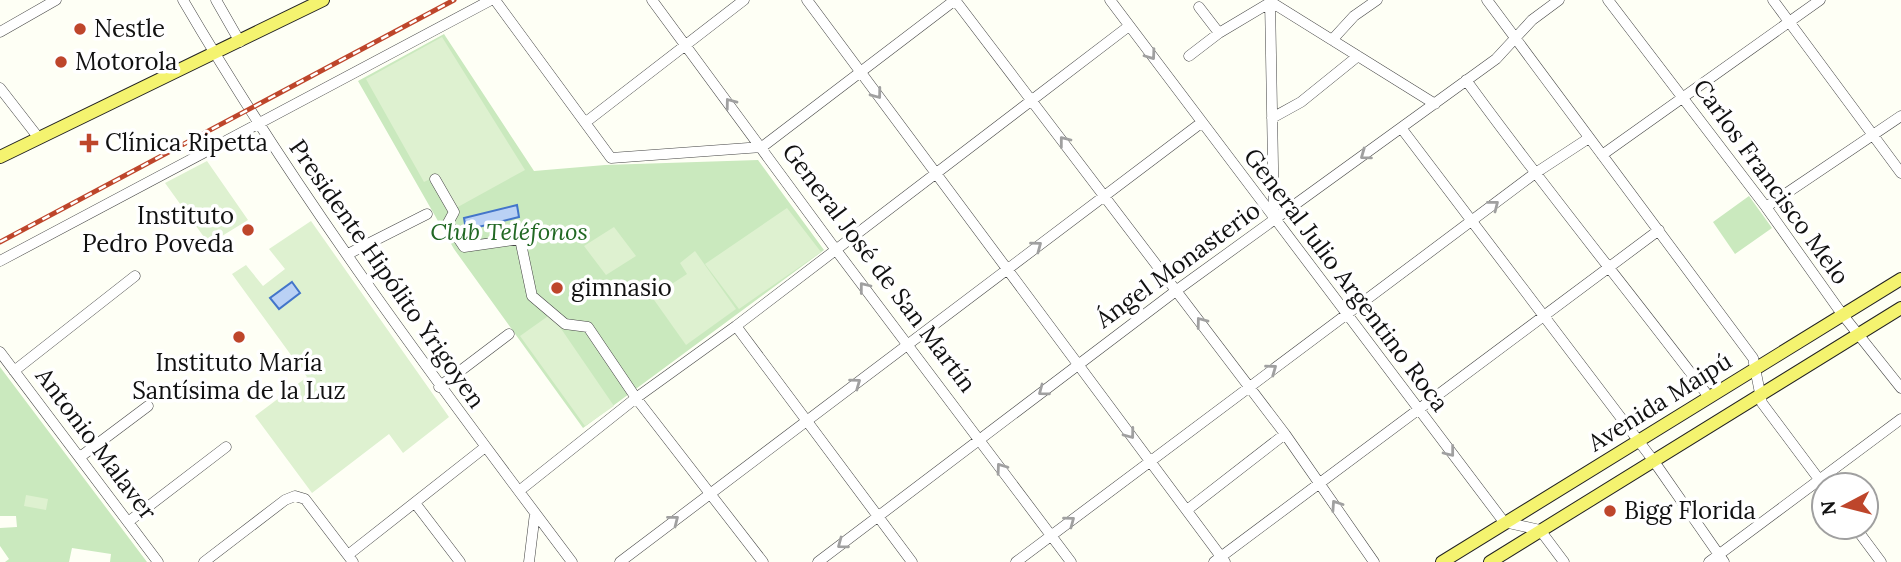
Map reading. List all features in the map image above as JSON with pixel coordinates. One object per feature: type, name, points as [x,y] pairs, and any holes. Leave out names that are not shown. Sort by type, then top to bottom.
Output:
[{"type":"main road","points":[[0,157],[323,0]]},
{"type":"main road","name":"Avenida Maipú","points":[[1442,562],[1901,279]]},
{"type":"main road","name":"Avenida Maipú","points":[[1490,562],[1901,308]]},
{"type":"street","points":[[0,32],[56,0]]},
{"type":"street","name":"Presidente Hipólito Yrigoyen","points":[[183,0],[259,125],[439,387],[572,562]]},
{"type":"street","points":[[216,0],[240,42]]},
{"type":"street","points":[[0,261],[493,0],[611,158],[762,147],[955,0],[1106,195],[1285,434],[1374,562]]},
{"type":"street","name":"General José de San Martín","points":[[652,0],[836,250],[1072,562]]},
{"type":"street","points":[[586,122],[744,0]]},
{"type":"street","points":[[807,0],[1187,510],[1220,560],[1659,230]]},
{"type":"street","name":"General Julio Argentino Roca","points":[[1110,0],[1504,522]]},
{"type":"street","points":[[1332,40],[1354,16],[1377,0]]},
{"type":"street","points":[[1487,0],[1659,230],[1756,367],[1758,394],[1762,403],[1812,471]]},
{"type":"street","name":"Ángel Monasterio","points":[[818,562],[1177,290],[1502,54],[1532,20],[1559,0]]},
{"type":"street","name":"Carlos Francisco Melo","points":[[1608,0],[1766,207],[1842,314],[1901,388]]},
{"type":"street","points":[[1773,0],[1901,173]]},
{"type":"street","points":[[1602,155],[1820,0]]},
{"type":"street","points":[[1270,1],[1435,104]]},
{"type":"street","points":[[1189,56],[1219,33],[1270,1]]},
{"type":"street","points":[[1270,1],[1274,220]]},
{"type":"street","points":[[1199,7],[1219,33]]},
{"type":"street","points":[[519,491],[636,398],[736,326],[1129,26]]},
{"type":"street","points":[[1272,118],[1301,102],[1358,56]]},
{"type":"street","points":[[1466,80],[1534,174],[1610,267],[1709,397]]},
{"type":"street","points":[[0,88],[38,137]]},
{"type":"street","points":[[1766,207],[1901,116]]},
{"type":"street","points":[[620,562],[806,420],[910,346],[1007,269],[1201,123]]},
{"type":"street","points":[[1402,129],[1653,460],[1722,558]]},
{"type":"street","points":[[1016,562],[1534,174],[1589,138]]},
{"type":"street","points":[[435,179],[454,212],[448,223],[464,247],[520,239],[532,296],[565,324],[588,327],[636,398],[763,562]]},
{"type":"street","points":[[348,254],[427,214]]},
{"type":"street","points":[[14,371],[135,276]]},
{"type":"street","points":[[736,326],[912,562]]},
{"type":"street","points":[[439,387],[509,334]]},
{"type":"street","name":"Antonio Malaver","points":[[0,352],[158,562]]},
{"type":"street","points":[[80,457],[148,406]]},
{"type":"street","points":[[1838,471],[1901,419]]},
{"type":"street","points":[[1187,510],[1285,434]]},
{"type":"street","points":[[128,522],[226,447]]},
{"type":"street","points":[[204,562],[285,500],[295,496],[305,499],[350,560],[484,448]]},
{"type":"street","points":[[1709,562],[1722,558],[1810,493]]},
{"type":"street","points":[[415,503],[460,562]]},
{"type":"street","points":[[529,562],[535,513]]},
{"type":"street","points":[[1504,522],[1540,530],[1564,562]]},
{"type":"street","points":[[1865,541],[1881,562]]},
{"type":"green space","name":"Club Teléfonos","points":[[444,34],[534,171],[605,165],[758,160],[824,250],[583,428],[454,249],[358,81]]},
{"type":"green space","points":[[442,37],[525,170],[456,208],[436,176],[424,182],[366,79]]},
{"type":"green space","points":[[207,161],[248,220],[209,244],[165,183]]},
{"type":"green space","points":[[1749,196],[1772,228],[1735,254],[1713,222]]},
{"type":"green space","points":[[787,208],[821,252],[739,309],[705,264]]},
{"type":"green space","points":[[311,221],[449,417],[403,453],[389,434],[312,493],[255,416],[307,377],[232,274],[246,265],[263,286],[285,269],[269,249]]},
{"type":"green space","points":[[614,227],[636,256],[606,275],[584,246]]},
{"type":"green space","points":[[695,251],[736,309],[686,345],[652,297],[687,274],[680,263]]},
{"type":"green space","points":[[551,314],[614,406],[585,426],[520,336]]},
{"type":"green space","points":[[0,367],[147,562],[110,562],[111,554],[72,548],[69,562],[5,562],[9,559],[0,546],[0,528],[17,527],[16,516],[0,516]]},
{"type":"green space","points":[[26,495],[48,499],[46,510],[24,506]]},
{"type":"water","points":[[517,205],[519,217],[466,230],[464,218]]},
{"type":"water","points":[[292,282],[300,293],[279,309],[270,298]]},
{"type":"railway","points":[[0,242],[454,0]]},
{"type":"place","name":"Nestle","points":[[80,29]]},
{"type":"place","name":"Motorola","points":[[61,62]]},
{"type":"place","name":"Clínica Ripetta","points":[[89,143]]},
{"type":"place","name":"Instituto Pedro Poveda","points":[[248,230]]},
{"type":"place","name":"gimnasio","points":[[557,288]]},
{"type":"place","name":"Instituto María Santísima de la Luz","points":[[239,337]]},
{"type":"place","name":"Bigg Florida","points":[[1610,511]]}]
